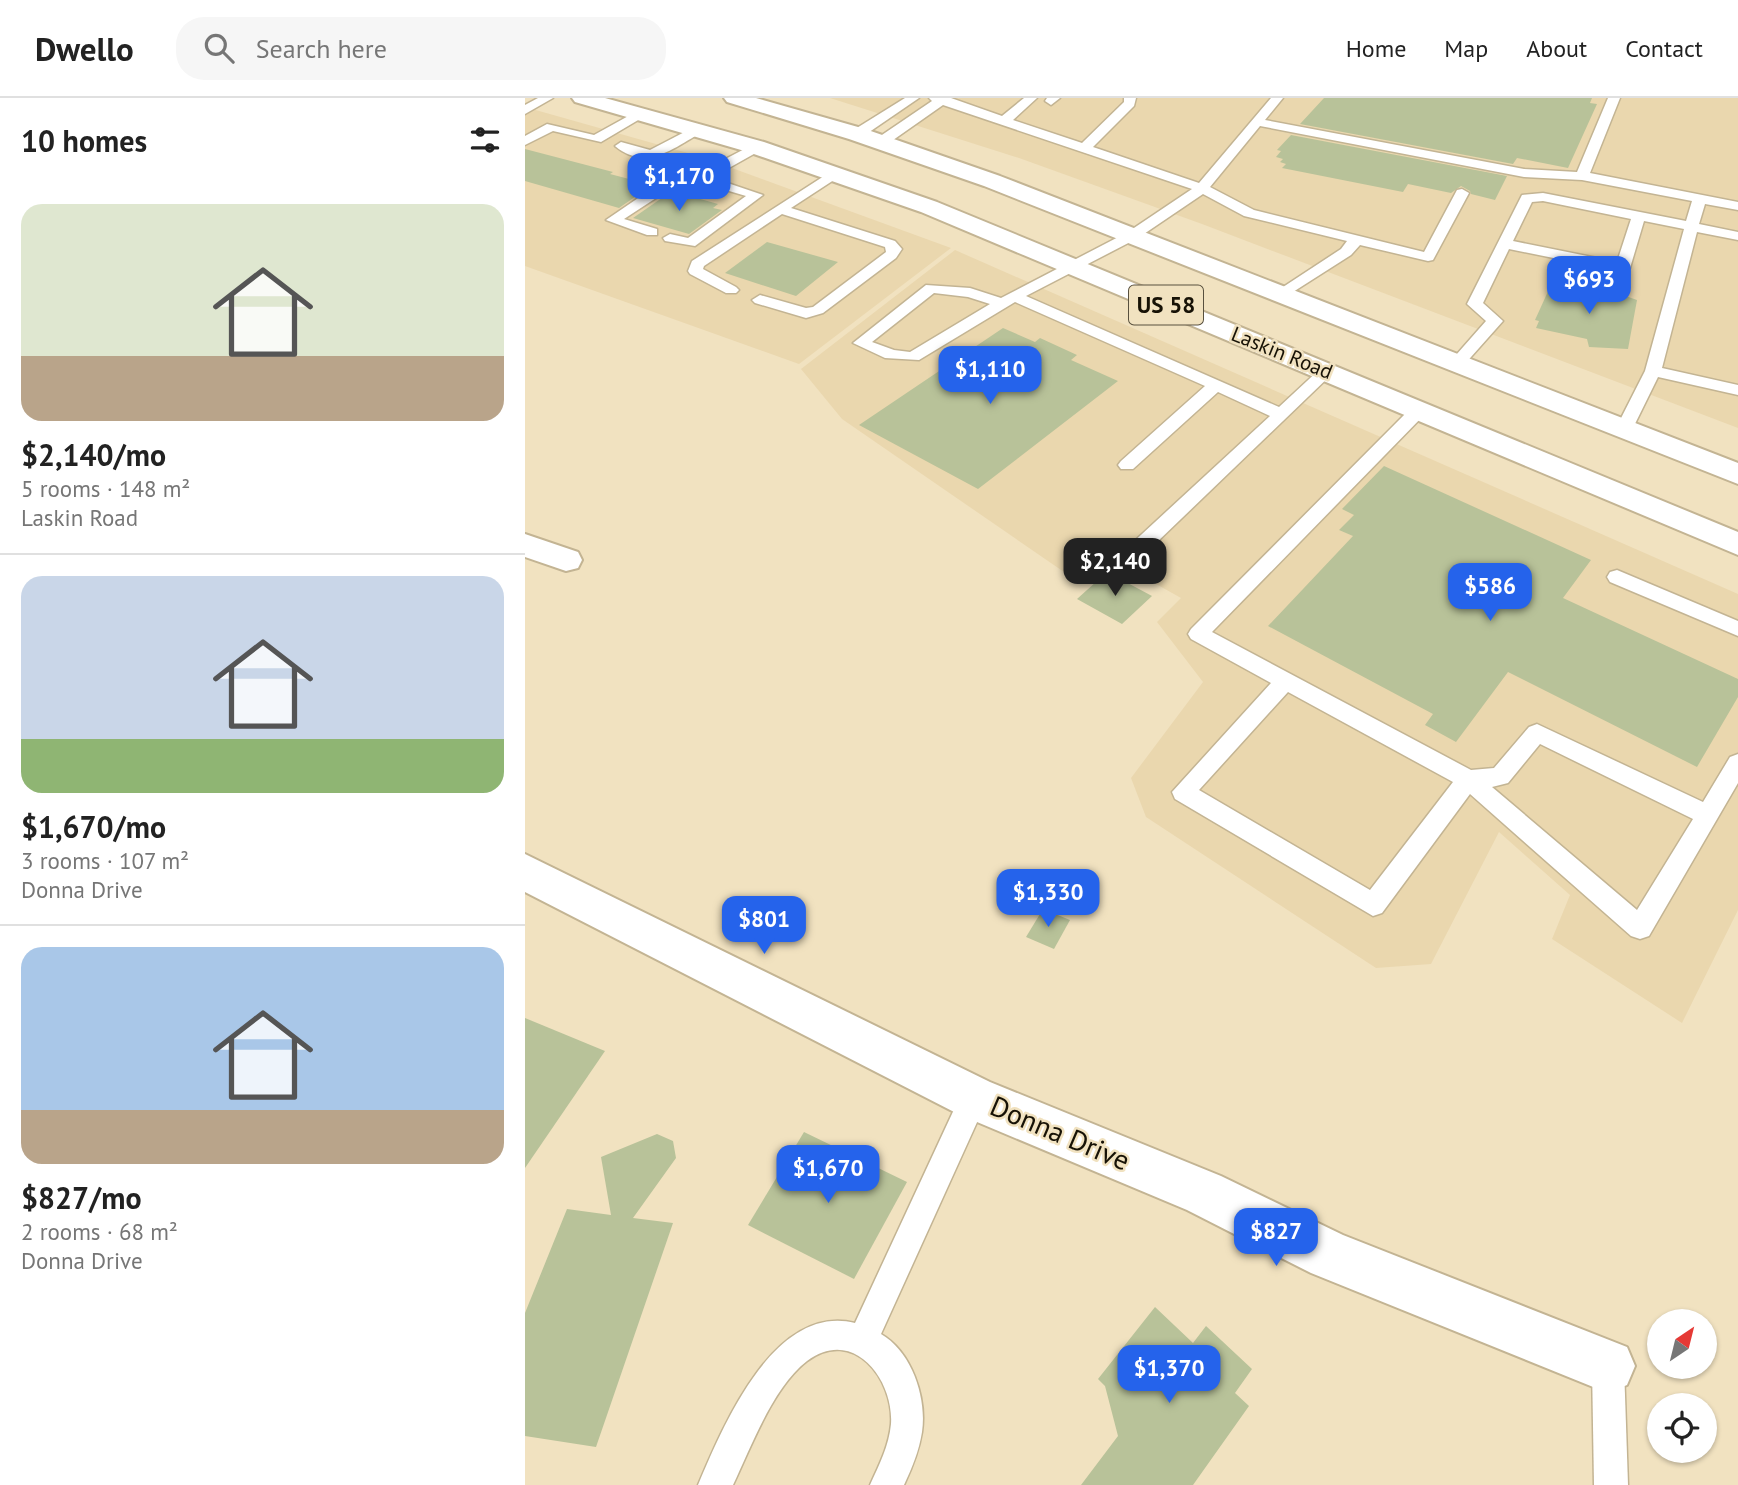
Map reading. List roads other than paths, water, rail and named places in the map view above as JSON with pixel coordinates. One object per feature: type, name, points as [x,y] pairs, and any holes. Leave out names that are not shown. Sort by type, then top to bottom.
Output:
[{"type":"main road","name":"Laskin Road","points":[[582,98],[698,129],[835,173],[1076,266],[1738,544]]},
{"type":"main road","name":"US 58","points":[[734,98],[869,138],[992,181],[1738,474]]},
{"type":"main road","points":[[525,545],[566,560]]},
{"type":"main road","name":"Donna Drive","points":[[525,872],[974,1098],[1203,1193],[1329,1255],[1608,1366]]},
{"type":"lane","points":[[525,110],[547,98]]},
{"type":"lane","points":[[869,138],[913,98]]},
{"type":"lane","points":[[1004,121],[1031,98]]},
{"type":"lane","points":[[1084,148],[1130,103],[1130,98]]},
{"type":"lane","points":[[1277,98],[1202,188],[1133,235],[1009,300],[913,357],[891,355],[862,343],[931,288],[970,293],[1009,300],[1216,384],[1280,414]]},
{"type":"lane","points":[[1582,176],[1614,98]]},
{"type":"lane","points":[[869,138],[941,99],[981,108],[1004,121],[1202,188],[1249,213],[1428,257],[1476,164]]},
{"type":"lane","points":[[525,141],[551,127],[596,139],[641,113]]},
{"type":"lane","points":[[1020,126],[1036,113]]},
{"type":"lane","points":[[1257,122],[1524,173],[1582,176],[1738,206]]},
{"type":"lane","points":[[621,146],[651,155],[698,129]]},
{"type":"lane","points":[[652,232],[613,220],[674,180],[715,170],[756,147]]},
{"type":"lane","points":[[731,290],[695,271],[697,264],[835,173]]},
{"type":"lane","points":[[670,238],[690,243],[756,195],[694,176]]},
{"type":"lane","points":[[1457,363],[1495,321],[1475,303],[1527,198],[1543,197],[1738,236]]},
{"type":"lane","points":[[1625,430],[1653,371],[1699,199]]},
{"type":"lane","points":[[760,300],[806,313],[818,310],[891,255],[895,249],[890,244],[779,209]]},
{"type":"lane","points":[[1505,244],[1623,268],[1639,216]]},
{"type":"lane","points":[[1282,294],[1346,252],[1357,239]]},
{"type":"lane","points":[[1123,563],[1327,371]]},
{"type":"lane","points":[[1653,371],[1738,390]]},
{"type":"lane","points":[[1127,465],[1216,384]]},
{"type":"lane","points":[[1420,410],[1198,634],[1468,779],[1640,928],[1738,763]]},
{"type":"lane","points":[[1617,577],[1738,629]]},
{"type":"lane","points":[[1285,681],[1183,792],[1373,905],[1468,779],[1500,777],[1537,733],[1707,815]]},
{"type":"lane","points":[[863,1339],[974,1098]]},
{"type":"lane","points":[[715,1485],[779,1366],[805,1343],[834,1334],[863,1339],[879,1350],[899,1377],[907,1413],[902,1453],[887,1485]]},
{"type":"lane","points":[[1608,1366],[1611,1485]]}]
